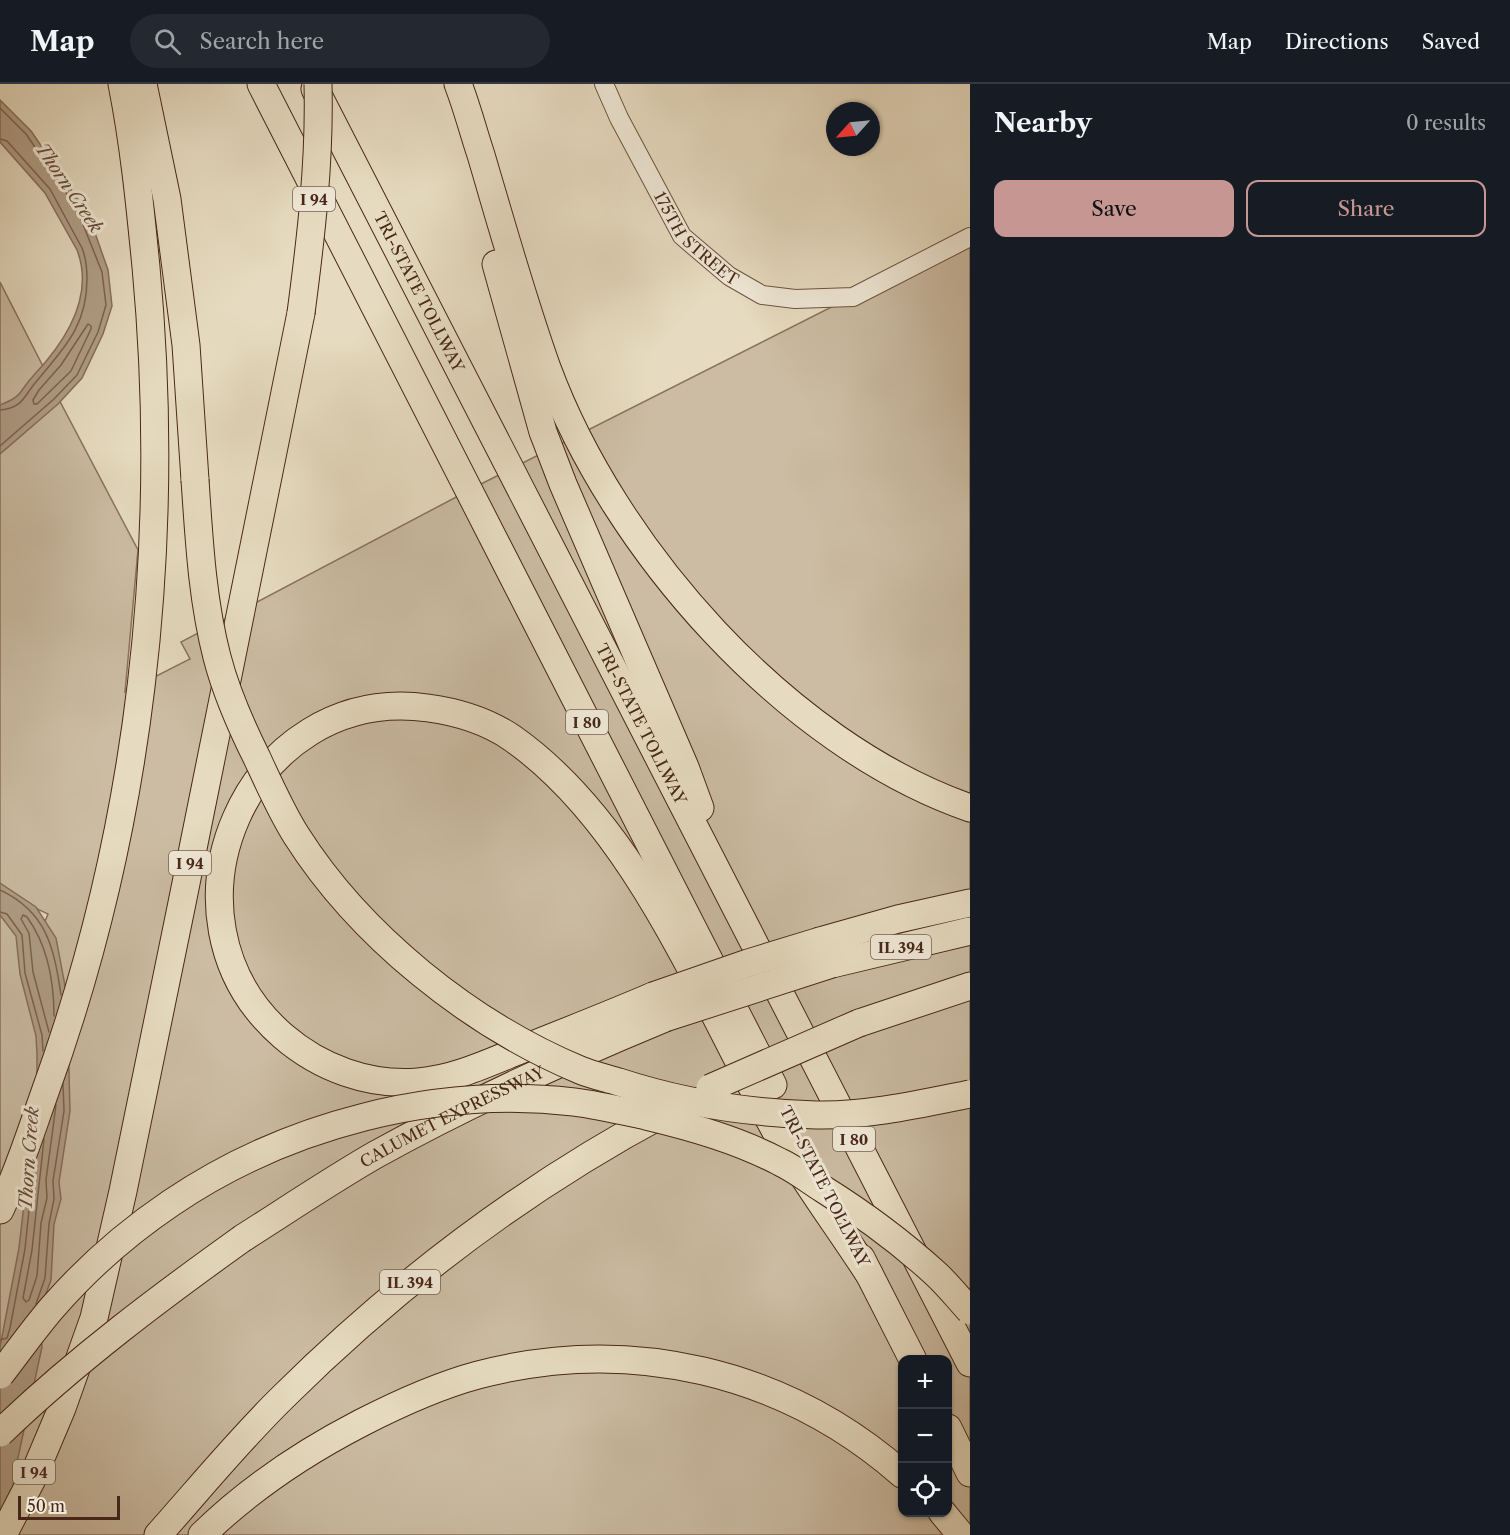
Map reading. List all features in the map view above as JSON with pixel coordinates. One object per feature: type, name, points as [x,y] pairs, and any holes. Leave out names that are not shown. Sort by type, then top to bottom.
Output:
[{"type":"highway","points":[[0,1210],[63,1042],[103,902],[122,813],[144,666],[152,574],[156,468],[153,337],[142,220],[122,84]]},
{"type":"highway","points":[[143,84],[167,199],[186,345],[205,593],[217,657],[239,721],[270,786],[297,835],[332,883],[413,967],[458,1001],[515,1038],[581,1070],[662,1096],[741,1110],[819,1115],[870,1112],[970,1094]]},
{"type":"highway","points":[[244,84],[336,230]]},
{"type":"highway","name":"TRI-STATE TOLLWAY","points":[[261,84],[911,1355]]},
{"type":"highway","name":"TRI-STATE TOLLWAY","points":[[312,84],[970,1363]]},
{"type":"highway","name":"I 94","points":[[3,1535],[32,1479],[62,1408],[94,1318],[123,1191],[301,313],[314,211],[319,117],[318,84]]},
{"type":"highway","points":[[446,84],[543,432],[563,484],[685,767],[738,914]]},
{"type":"highway","points":[[458,84],[548,369],[599,477],[636,535],[670,581],[704,620],[790,703],[831,735],[877,764],[919,787],[970,808]]},
{"type":"highway","points":[[659,1007],[433,1081],[412,1083],[370,1079],[328,1066],[300,1050],[272,1027],[244,992],[227,951],[220,921],[218,895],[220,870],[235,820],[255,783],[286,750],[320,726],[357,711],[399,705],[453,711],[486,723],[511,737],[540,760],[570,790],[612,839],[635,871],[678,945],[782,1142],[869,1274]]},
{"type":"highway","points":[[826,952],[898,919],[970,903]]},
{"type":"highway","name":"CALUMET EXPRESSWAY","points":[[0,1433],[99,1347],[243,1238],[374,1156],[450,1115],[659,1007],[826,952],[970,931]]},
{"type":"highway","name":"IL 394","points":[[158,1535],[282,1398],[362,1322],[508,1206],[580,1161],[710,1088],[859,1023],[970,986]]},
{"type":"highway","points":[[0,1375],[52,1308],[87,1272],[171,1204],[222,1172],[264,1151],[369,1115],[451,1102],[517,1099],[574,1102],[683,1125],[732,1141],[781,1162],[876,1225],[937,1275],[970,1311]]},
{"type":"highway","points":[[202,1535],[231,1507],[272,1476],[323,1442],[400,1403],[478,1375],[533,1364],[569,1360],[604,1359],[665,1363],[698,1368],[727,1376],[786,1399],[836,1424],[898,1470]]},
{"type":"highway","points":[[952,1436],[970,1473]]},
{"type":"highway","points":[[946,1517],[961,1535]]},
{"type":"street","name":"175TH STREET","points":[[604,84],[619,118],[682,236],[729,276],[762,295],[795,299],[853,297],[970,237]]},
{"type":"shaded area","points":[[970,237],[970,1535],[0,1535],[0,912],[22,932],[26,967],[48,914],[0,891],[0,444],[56,394],[138,550],[125,692],[190,659],[181,642],[481,484]]},
{"type":"shaded area","points":[[0,282],[50,380],[0,430]]},
{"type":"water","name":"Thorn Creek","points":[[0,100],[31,131],[81,204],[95,233],[108,270],[112,306],[103,334],[82,378],[58,404],[0,454],[0,405],[17,396],[66,333],[79,302],[82,268],[77,250],[45,193],[0,142]]},
{"type":"water","points":[[0,883],[36,907],[56,938],[67,996],[70,1111],[59,1182],[61,1199],[54,1224],[51,1280],[40,1310],[42,1347],[14,1476],[9,1535],[0,1535],[0,1347],[19,1248],[37,1089],[37,1054],[36,1036],[20,974],[16,936],[0,915]]}]
